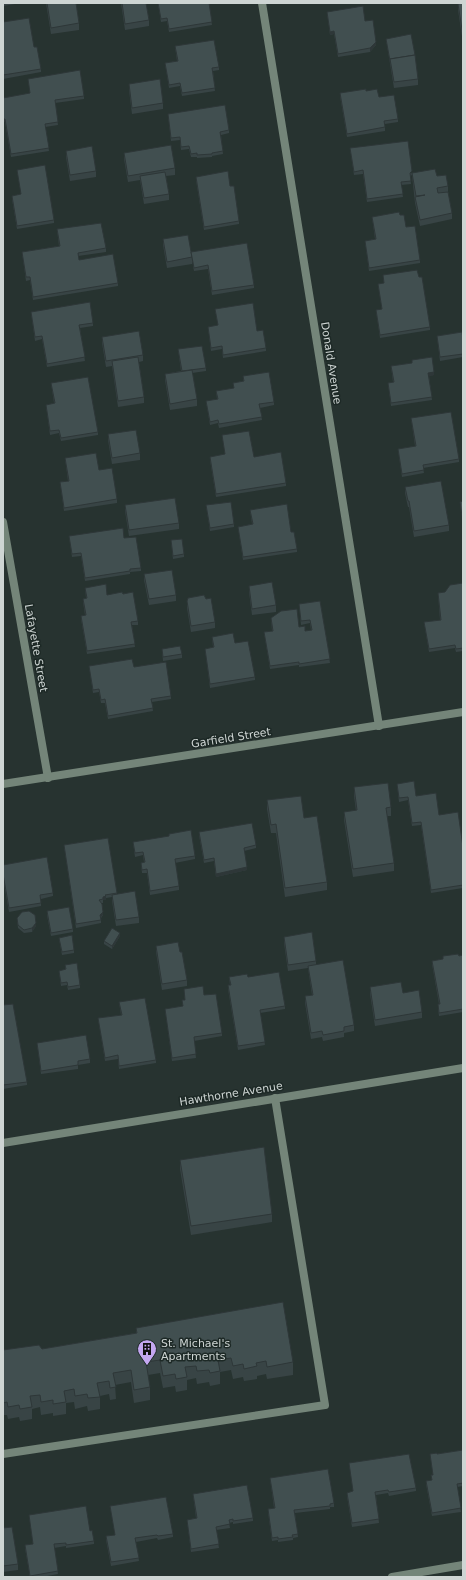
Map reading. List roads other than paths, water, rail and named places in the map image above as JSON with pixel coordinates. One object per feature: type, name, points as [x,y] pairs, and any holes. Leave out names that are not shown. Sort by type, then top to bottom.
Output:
[{"type":"street","name":"Donald Avenue","points":[[262,3],[379,726]]},
{"type":"street","name":"Lafayette Street","points":[[3,522],[48,778]]},
{"type":"street","name":"Garfield Street","points":[[3,784],[463,712]]},
{"type":"street","name":"Hawthorne Avenue","points":[[3,1142],[463,1068]]},
{"type":"street","points":[[3,1454],[325,1405],[275,1098]]},
{"type":"street","points":[[392,1577],[439,1573],[463,1565]]},
{"type":"place","name":"St. Michael's Apartments","points":[[147,1366]]}]
